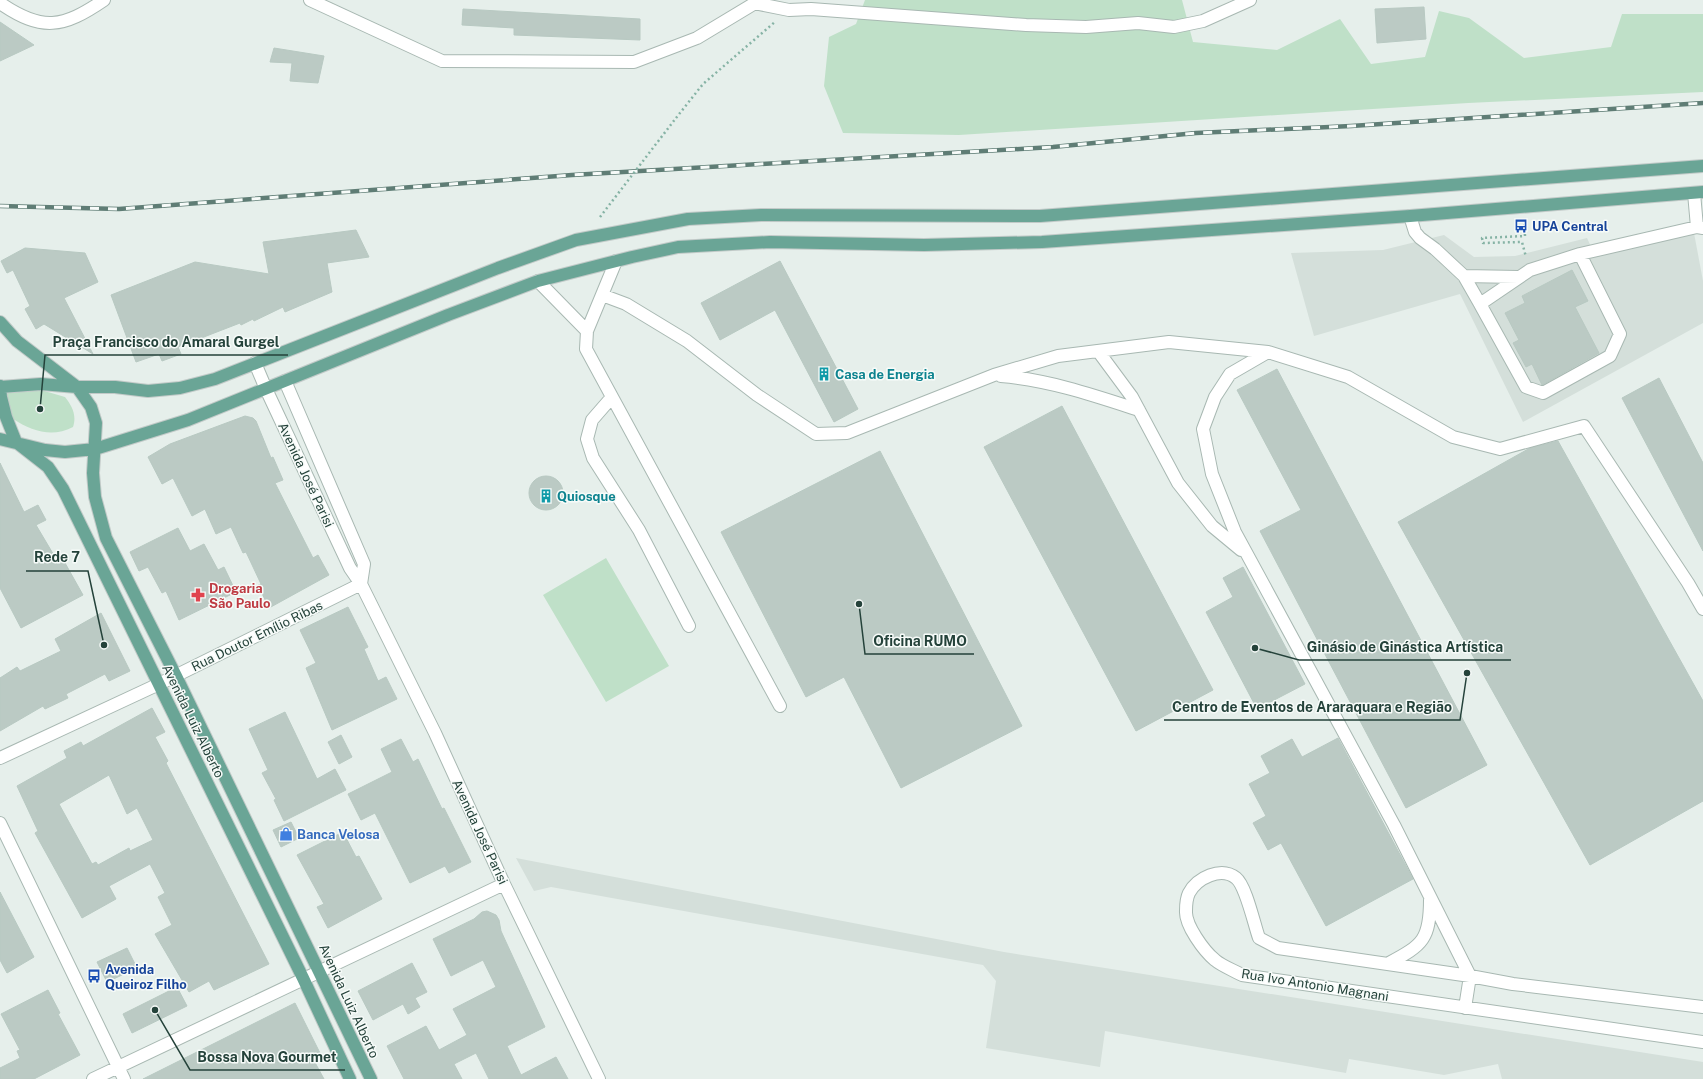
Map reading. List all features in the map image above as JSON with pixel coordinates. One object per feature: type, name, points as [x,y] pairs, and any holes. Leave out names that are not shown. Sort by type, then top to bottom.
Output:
[{"type":"main road","points":[[16,442],[6,417],[0,386],[41,384],[77,387],[115,387],[148,392],[180,388],[215,379],[498,268],[576,240],[688,219],[761,215],[1040,216],[1703,166]]},
{"type":"main road","points":[[0,439],[45,450],[65,452],[95,448],[188,420],[448,315],[538,281],[678,247],[762,242],[924,245],[1042,242],[1410,216],[1698,193]]},
{"type":"main road","name":"Avenida Luiz Alberto","points":[[0,322],[17,340],[77,387],[91,407],[96,423],[93,474],[95,497],[106,538],[176,676],[320,970],[371,1079]]},
{"type":"main road","name":"Avenida Luiz Alberto","points":[[16,442],[48,467],[63,489],[303,978],[350,1079]]},
{"type":"street","points":[[0,2],[13,12],[32,21],[54,24],[82,15],[104,0]]},
{"type":"street","points":[[310,0],[442,61],[634,62],[696,38],[757,2],[789,10],[811,9],[1026,26],[1086,27],[1138,23],[1174,27],[1203,21],[1250,0]]},
{"type":"street","points":[[1480,304],[1530,270],[1580,254],[1700,228],[1698,193]]},
{"type":"street","points":[[1410,216],[1415,232],[1420,238],[1464,276],[1526,387],[1543,393],[1610,356],[1620,334],[1580,254]]},
{"type":"street","points":[[616,261],[587,332],[586,349],[780,706]]},
{"type":"street","points":[[1464,276],[1518,277]]},
{"type":"street","points":[[538,281],[587,332]]},
{"type":"street","points":[[602,295],[626,304],[686,341],[757,396],[816,434],[847,433],[994,375],[1058,356],[1169,342],[1268,352],[1348,377],[1453,437],[1500,449],[1584,426],[1688,583],[1703,609]]},
{"type":"street","points":[[1098,351],[1132,397],[1178,483],[1212,526],[1247,554]]},
{"type":"street","points":[[1268,352],[1230,374],[1215,397],[1203,429],[1212,474],[1235,532],[1394,825],[1470,976],[1465,1008]]},
{"type":"street","name":"Avenida José Parisi","points":[[256,363],[266,389],[350,568],[362,584],[435,733],[504,884],[599,1079]]},
{"type":"street","points":[[994,375],[1020,378],[1083,391],[1139,410]]},
{"type":"street","name":"Avenida José Parisi","points":[[285,381],[364,564],[362,584]]},
{"type":"street","points":[[612,397],[592,420],[587,439],[593,458],[639,530],[689,626]]},
{"type":"street","name":"Rua Doutor Emílio Ribas","points":[[0,758],[176,676],[362,584]]},
{"type":"street","points":[[0,823],[124,1079]]},
{"type":"street","name":"Rua Ivo Antonio Magnani","points":[[1703,1007],[1513,984],[1389,963],[1278,948],[1259,938],[1246,893],[1236,878],[1222,873],[1202,878],[1189,893],[1186,912],[1196,940],[1215,961],[1242,975],[1703,1042]]},
{"type":"street","points":[[93,1079],[303,978],[504,884]]},
{"type":"street","points":[[1389,963],[1411,952],[1423,940],[1430,923],[1430,897]]},
{"type":"path","points":[[600,217],[703,84],[789,10]]},
{"type":"path","points":[[1524,218],[1525,236],[1482,238],[1483,243],[1522,242],[1530,270]]},
{"type":"shaded area","points":[[1694,233],[1703,281],[1703,323],[1523,422],[1460,294],[1314,336],[1291,253],[1383,250],[1444,235],[1474,257],[1515,256],[1587,238],[1593,251]]},
{"type":"shaded area","points":[[516,858],[1004,952],[1703,1062],[1703,1079],[1502,1079],[1498,1064],[1444,1075],[1349,1059],[1346,1073],[1105,1031],[1100,1067],[986,1048],[996,981],[983,965],[551,887],[534,891]]},
{"type":"green space","points":[[865,0],[1182,0],[1193,42],[1277,50],[1340,19],[1371,64],[1425,57],[1439,11],[1469,18],[1524,58],[1611,47],[1622,14],[1703,14],[1703,92],[1468,103],[959,135],[843,133],[824,86],[829,37],[856,24]]},
{"type":"green space","points":[[41,390],[65,397],[73,411],[73,427],[57,432],[42,432],[27,427],[13,419],[6,396],[10,391]]},
{"type":"green space","points":[[606,558],[669,666],[606,702],[543,595]]},
{"type":"building","points":[[1424,7],[1426,39],[1377,43],[1375,9]]},
{"type":"building","points":[[463,9],[640,19],[640,40],[514,35],[514,28],[462,25]]},
{"type":"building","points":[[0,22],[34,45],[0,61]]},
{"type":"building","points":[[274,48],[324,56],[318,83],[290,81],[292,63],[270,62]]},
{"type":"building","points":[[356,230],[369,257],[327,263],[332,292],[285,312],[283,307],[254,321],[253,319],[241,325],[240,323],[178,347],[181,354],[162,361],[159,354],[136,362],[111,295],[195,262],[269,274],[263,242]]},
{"type":"building","points":[[25,248],[85,253],[98,282],[64,298],[93,354],[44,324],[36,329],[25,309],[30,306],[13,270],[7,273],[1,261]]},
{"type":"building","name":"Casa de Energia","points":[[780,261],[858,409],[834,422],[775,310],[720,340],[701,303]]},
{"type":"building","points":[[1572,270],[1588,301],[1575,307],[1599,353],[1542,385],[1532,364],[1526,367],[1513,343],[1519,340],[1505,313],[1525,303],[1522,296]]},
{"type":"building","points":[[1277,369],[1487,765],[1406,808],[1260,531],[1301,510],[1237,390]]},
{"type":"building","points":[[1659,378],[1703,463],[1703,551],[1622,398]]},
{"type":"building","points":[[1062,406],[1213,690],[1136,731],[984,447]]},
{"type":"building","points":[[245,416],[253,418],[256,421],[271,458],[273,457],[283,480],[275,483],[313,558],[318,555],[329,575],[269,608],[258,585],[261,584],[246,552],[243,553],[231,527],[216,534],[205,509],[192,516],[173,478],[162,484],[148,457],[170,444]]},
{"type":"building","points":[[1558,441],[1703,701],[1703,801],[1590,865],[1398,522],[1530,448]]},
{"type":"building","points":[[880,451],[1022,726],[901,788],[844,677],[806,697],[721,532]]},
{"type":"building","points":[[0,463],[24,512],[38,505],[46,520],[36,525],[55,557],[60,554],[83,595],[21,628],[0,588]]},
{"type":"building","name":"Quiosque","points":[[549,476],[558,481],[562,486],[562,500],[558,505],[553,509],[543,510],[539,509],[530,500],[529,490],[530,486],[539,477]]},
{"type":"building","points":[[178,528],[190,551],[204,544],[218,570],[224,567],[236,592],[179,620],[166,591],[162,593],[148,567],[139,571],[130,552]]},
{"type":"building","points":[[1243,567],[1305,684],[1257,709],[1206,612],[1233,597],[1223,578]]},
{"type":"building","points":[[348,607],[368,647],[364,649],[378,681],[386,677],[397,699],[332,730],[306,668],[316,663],[300,630]]},
{"type":"building","points":[[101,613],[130,671],[109,681],[105,674],[66,694],[68,698],[45,709],[43,706],[0,731],[0,678],[17,667],[20,671],[61,651],[55,639]]},
{"type":"building","points":[[152,708],[165,732],[155,737],[168,761],[166,763],[269,964],[214,990],[209,981],[189,992],[155,934],[172,925],[158,897],[165,893],[150,864],[109,886],[116,899],[82,918],[35,833],[38,831],[17,786],[67,758],[64,751],[81,742],[83,746]],"holes":[[[109,775],[127,814],[137,808],[153,840],[130,851],[129,848],[98,865],[96,862],[92,864],[59,804]]]},
{"type":"building","points":[[285,712],[317,779],[335,769],[346,790],[284,821],[274,800],[276,799],[262,773],[268,770],[249,729]]},
{"type":"building","points":[[341,735],[352,757],[339,764],[328,742]]},
{"type":"building","points":[[1338,738],[1413,879],[1326,926],[1281,843],[1268,850],[1253,823],[1266,816],[1249,784],[1270,773],[1261,756],[1292,739],[1302,757]]},
{"type":"building","points":[[401,739],[413,762],[418,759],[442,809],[444,808],[471,862],[449,873],[445,866],[410,883],[375,813],[361,820],[348,794],[392,772],[381,749]]},
{"type":"building","name":"Banca Velosa","points":[[291,822],[299,838],[281,847],[273,830]]},
{"type":"building","points":[[343,832],[356,857],[359,856],[382,899],[328,928],[317,907],[324,904],[297,855]]},
{"type":"building","points":[[0,892],[34,957],[7,973],[0,960]]},
{"type":"building","points":[[487,911],[496,915],[499,920],[501,931],[545,1027],[507,1046],[521,1075],[556,1057],[568,1079],[489,1079],[476,1053],[454,1064],[462,1079],[404,1079],[387,1046],[426,1026],[439,1050],[467,1035],[453,1009],[496,987],[483,960],[451,976],[433,939],[474,919],[482,912]]},
{"type":"building","points":[[127,948],[137,968],[107,982],[97,962]]},
{"type":"building","points":[[412,963],[427,992],[415,998],[420,1007],[408,1014],[403,1004],[373,1020],[358,991]]},
{"type":"building","points":[[177,987],[187,1006],[132,1033],[123,1014]]},
{"type":"building","points":[[48,990],[60,1013],[58,1014],[80,1055],[34,1079],[0,1079],[0,1068],[20,1058],[17,1051],[20,1050],[1,1014]]},
{"type":"building","points":[[295,1003],[320,1053],[312,1057],[324,1079],[143,1079]]},
{"type":"railway","points":[[0,206],[119,209],[572,175],[1053,147],[1196,133],[1351,126],[1703,103]]},
{"type":"place","name":"UPA Central","points":[[1521,226]]},
{"type":"place","name":"Casa de Energia","points":[[824,374]]},
{"type":"place","name":"Praça Francisco do Amaral Gurgel","points":[[40,409]]},
{"type":"place","name":"Quiosque","points":[[546,496]]},
{"type":"place","name":"Drogaria São Paulo","points":[[198,595]]},
{"type":"place","name":"Oficina RUMO","points":[[859,604]]},
{"type":"place","name":"Rede 7","points":[[104,645]]},
{"type":"place","name":"Ginásio de Ginástica Artística","points":[[1255,648]]},
{"type":"place","name":"Centro de Eventos de Araraquara e Região","points":[[1467,673]]},
{"type":"place","name":"Banca Velosa","points":[[286,834]]},
{"type":"place","name":"Avenida Queiroz Filho","points":[[94,976]]},
{"type":"place","name":"Bossa Nova Gourmet","points":[[155,1010]]}]
